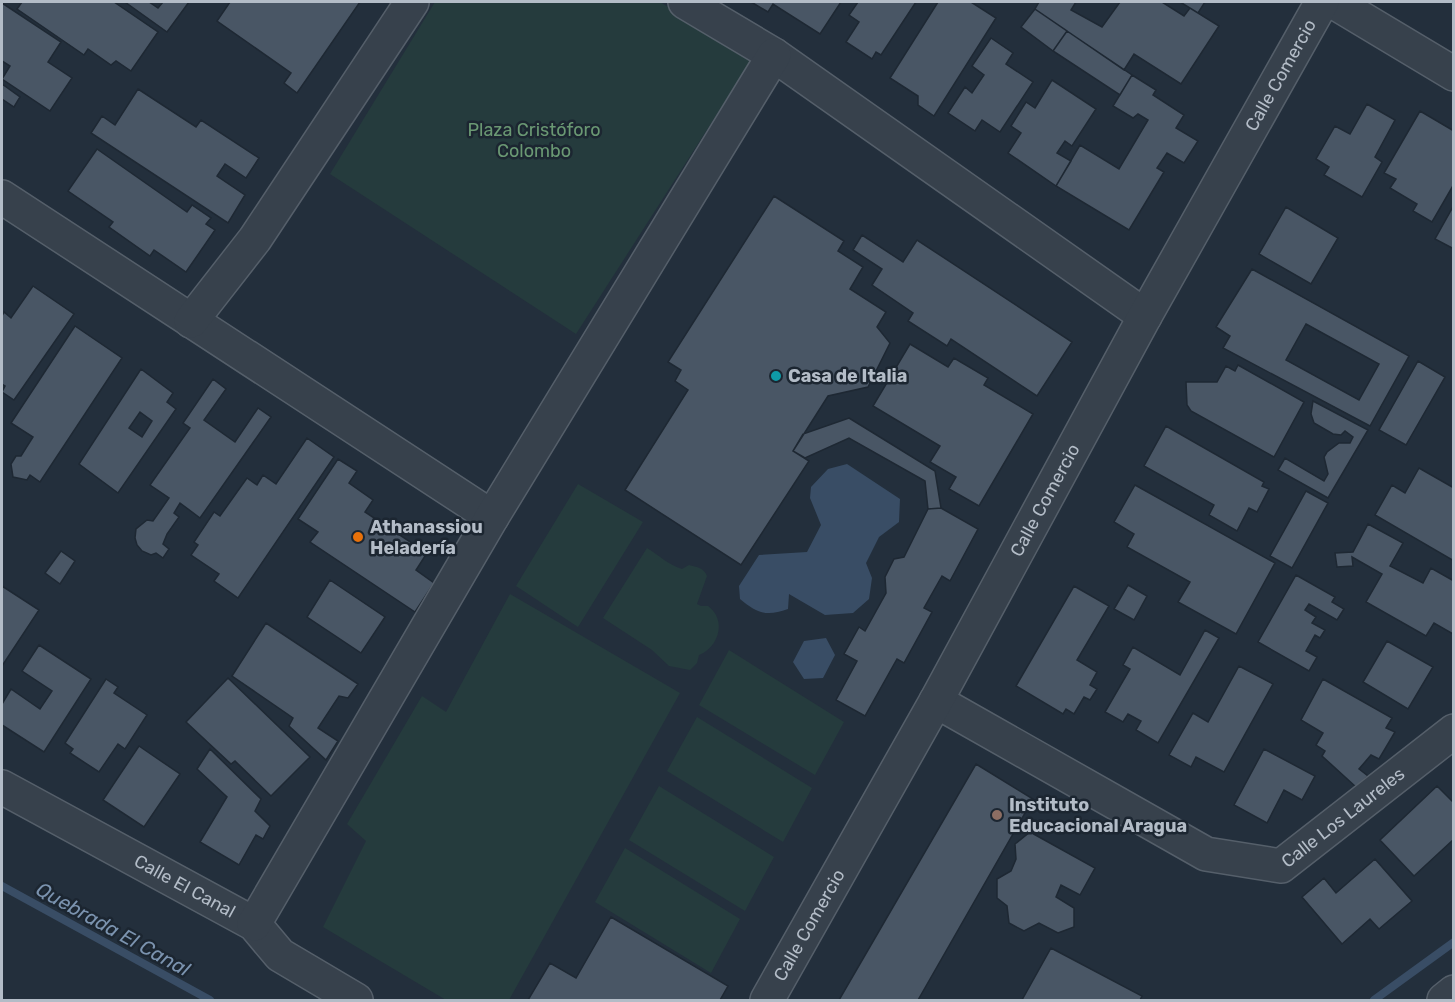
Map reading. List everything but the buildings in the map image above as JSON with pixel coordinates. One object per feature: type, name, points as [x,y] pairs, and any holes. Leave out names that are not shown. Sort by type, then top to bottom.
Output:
[{"type":"street","points":[[190,321],[255,239],[412,2]]},
{"type":"street","points":[[685,2],[774,55],[1144,316]]},
{"type":"street","name":"Calle Comercio","points":[[767,1000],[936,701],[1144,316],[1322,2]]},
{"type":"street","points":[[1334,2],[1454,74]]},
{"type":"street","points":[[254,924],[492,517],[774,55]]},
{"type":"street","points":[[2,197],[492,517]]},
{"type":"street","name":"Calle Los Laureles","points":[[936,701],[1206,854],[1281,866],[1454,731]]},
{"type":"street","name":"Calle El Canal","points":[[2,787],[254,924],[280,955],[356,1000]]},
{"type":"street","points":[[1444,1000],[1454,992]]},
{"type":"green space","name":"Plaza Cristóforo Colombo","points":[[435,2],[660,2],[753,58],[576,334],[330,174]]},
{"type":"green space","points":[[578,484],[643,522],[578,627],[516,586]]},
{"type":"green space","points":[[647,548],[677,567],[682,569],[689,565],[695,566],[706,573],[697,604],[708,606],[714,612],[719,626],[718,633],[712,646],[699,655],[697,663],[690,670],[669,666],[652,650],[603,618]]},
{"type":"green space","points":[[510,594],[680,693],[509,1000],[446,1000],[323,927],[366,841],[347,824],[422,696],[446,712]]},
{"type":"green space","points":[[729,650],[844,722],[815,775],[699,705]]},
{"type":"green space","points":[[697,717],[812,788],[783,842],[667,771]]},
{"type":"green space","points":[[659,786],[774,857],[745,911],[629,840]]},
{"type":"green space","points":[[625,848],[740,919],[711,973],[595,902]]},
{"type":"water","points":[[847,464],[900,499],[899,522],[879,537],[866,563],[872,578],[869,599],[853,613],[825,615],[789,594],[788,609],[774,613],[762,612],[746,604],[740,599],[739,586],[759,555],[807,552],[821,525],[810,498],[811,487],[828,469]]},
{"type":"water","points":[[826,638],[835,655],[823,678],[804,679],[793,662],[804,641]]},
{"type":"waterway","name":"Quebrada El Canal","points":[[2,886],[210,1000]]},
{"type":"waterway","name":"Quebrada El Canal","points":[[1374,1000],[1454,942]]},
{"type":"place","name":"Casa de Italia","points":[[776,376]]},
{"type":"place","name":"Athanassiou Heladería","points":[[358,537]]},
{"type":"place","name":"Instituto Educacional Aragua","points":[[997,815]]}]
